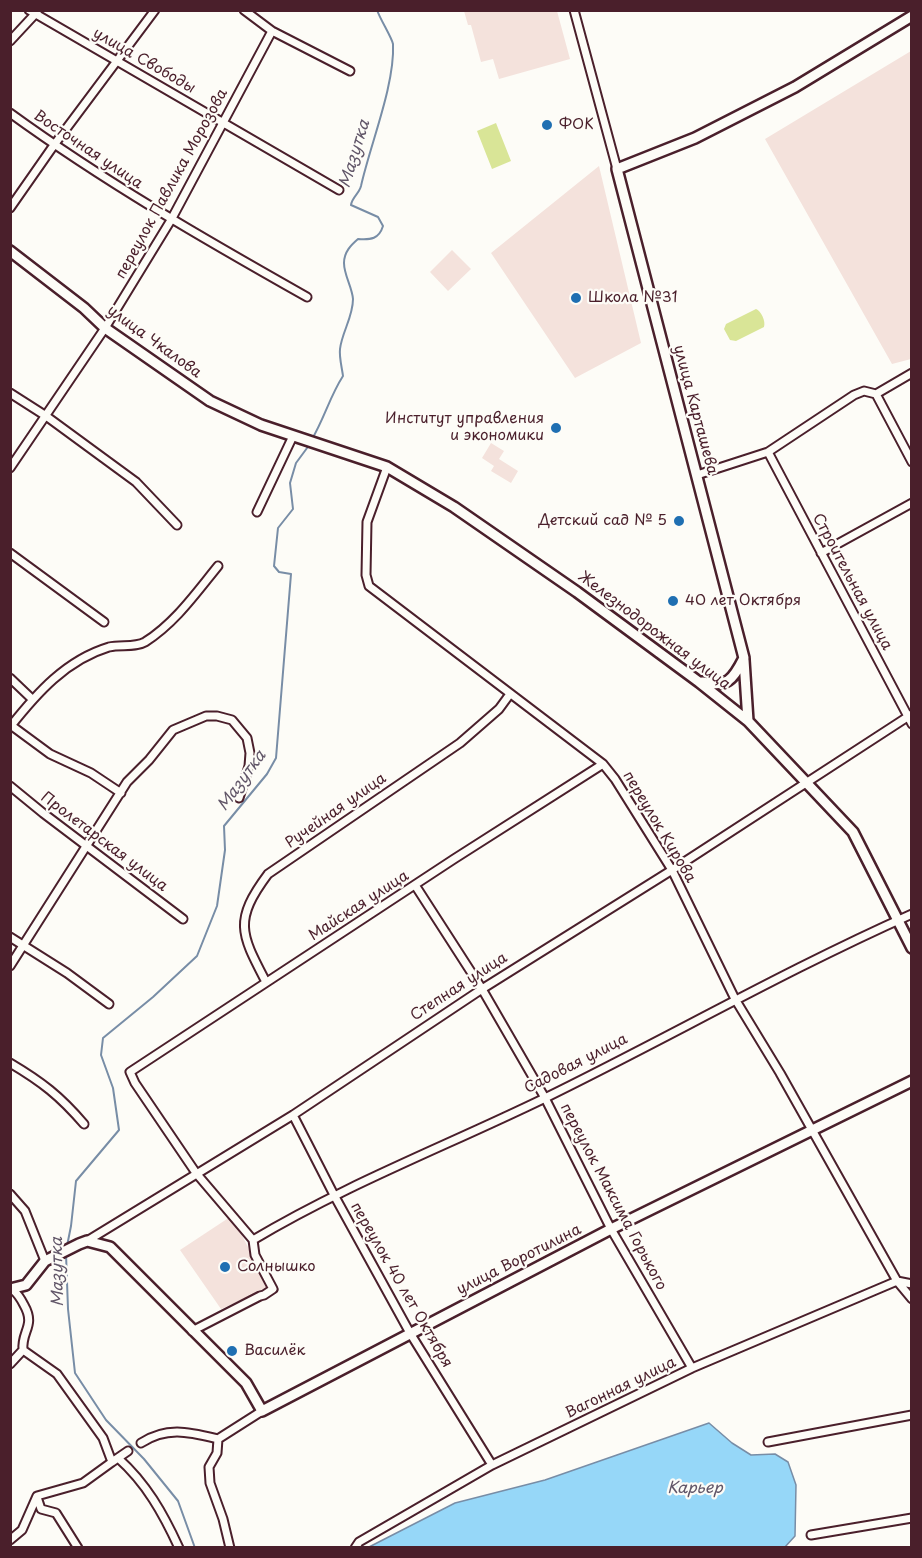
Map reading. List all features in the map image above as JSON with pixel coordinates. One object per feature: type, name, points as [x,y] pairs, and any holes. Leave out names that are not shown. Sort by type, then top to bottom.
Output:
[{"type":"street","points":[[10,208],[155,10]]},
{"type":"street","points":[[244,10],[272,31],[350,71]]},
{"type":"street","name":"улица Карташева","points":[[574,10],[744,658],[748,721]]},
{"type":"street","points":[[10,40],[34,12]]},
{"type":"street","name":"улица Свободы","points":[[34,12],[339,190]]},
{"type":"street","points":[[617,169],[696,138],[795,87],[912,16]]},
{"type":"street","name":"переулок Павлика Морозова","points":[[10,468],[105,328],[171,220],[272,31]]},
{"type":"street","name":"Восточная улица","points":[[10,113],[54,145],[171,220],[307,297]]},
{"type":"street","name":"улица Чкалова","points":[[10,251],[84,308],[105,328],[210,401],[261,425],[293,436]]},
{"type":"street","points":[[697,475],[768,452],[854,395],[864,391],[876,394],[912,373]]},
{"type":"street","points":[[10,393],[46,416],[136,482],[177,525]]},
{"type":"street","points":[[876,394],[912,462]]},
{"type":"street","points":[[257,512],[293,436]]},
{"type":"street","name":"Железнодорожная улица","points":[[293,436],[387,467],[473,520],[576,592],[699,682],[748,721],[853,832],[912,948]]},
{"type":"street","name":"Строительная улица","points":[[768,452],[910,715],[912,724]]},
{"type":"street","name":"переулок Кирова","points":[[387,467],[367,522],[366,575],[369,586],[603,764],[615,779],[672,870],[735,999],[780,1072],[897,1281],[912,1299]]},
{"type":"street","points":[[821,553],[912,502]]},
{"type":"street","points":[[10,553],[104,622]]},
{"type":"street","points":[[121,793],[92,773],[50,754],[11,726],[32,699],[69,665],[110,646],[143,644],[180,613],[218,566]]},
{"type":"street","points":[[699,682],[720,685],[730,681],[744,658]]},
{"type":"street","points":[[10,678],[32,699]]},
{"type":"street","name":"Ручейная улица","points":[[266,982],[250,952],[243,928],[247,909],[255,892],[268,874],[460,743],[499,709],[510,694]]},
{"type":"street","name":"Степная улица","points":[[12,1290],[26,1286],[45,1261],[87,1241],[293,1115],[482,989],[672,870],[910,715]]},
{"type":"street","points":[[10,966],[127,782],[149,760],[173,730],[206,717],[217,716],[232,720],[247,738],[250,753],[249,766],[239,798]]},
{"type":"street","name":"Майская улица","points":[[196,1173],[135,1083],[130,1072],[603,764]]},
{"type":"street","name":"Пролетарская улица","points":[[10,786],[183,919]]},
{"type":"street","name":"переулок Максима Горького","points":[[415,885],[482,989],[545,1098],[611,1229],[692,1368]]},
{"type":"street","name":"Садовая улица","points":[[253,1240],[334,1196],[545,1098],[735,999],[912,914]]},
{"type":"street","points":[[10,937],[68,973],[109,1004]]},
{"type":"street","points":[[10,1063],[37,1079],[65,1101],[84,1124]]},
{"type":"street","name":"улица Воротилина","points":[[218,1439],[262,1411],[611,1229],[912,1081]]},
{"type":"street","name":"переулок 40 лет Октября","points":[[293,1115],[334,1196],[410,1333],[492,1465]]},
{"type":"street","points":[[192,1331],[273,1289],[255,1255],[253,1240],[196,1173]]},
{"type":"street","points":[[10,1194],[25,1211],[45,1261]]},
{"type":"street","points":[[87,1241],[110,1247],[246,1383],[262,1411]]},
{"type":"street","points":[[897,1281],[912,1284]]},
{"type":"street","name":"Вагонная улица","points":[[355,1548],[359,1542],[492,1465],[692,1368],[897,1281]]},
{"type":"street","points":[[12,1290],[17,1293],[29,1314],[29,1326],[22,1341],[23,1350],[57,1374],[103,1438],[115,1460],[136,1474],[153,1498],[179,1548]]},
{"type":"street","points":[[10,1364],[23,1350]]},
{"type":"street","points":[[768,1442],[912,1415]]},
{"type":"street","points":[[141,1443],[153,1435],[167,1431],[200,1434],[218,1439],[217,1453],[209,1467],[210,1483],[223,1519],[230,1548]]},
{"type":"street","points":[[37,1496],[83,1483],[128,1451]]},
{"type":"street","points":[[10,1540],[22,1530],[37,1496]]},
{"type":"street","points":[[37,1496],[41,1509],[56,1513],[78,1548]]},
{"type":"street","points":[[811,1535],[912,1518]]},
{"type":"shaded area","points":[[464,11],[557,11],[570,59],[499,79],[493,59],[481,62],[471,25],[468,25]]},
{"type":"shaded area","points":[[911,51],[911,359],[892,364],[765,139]]},
{"type":"shaded area","name":"Школа №31","points":[[599,166],[641,343],[575,378],[491,253]]},
{"type":"shaded area","points":[[452,250],[471,269],[448,291],[430,272]]},
{"type":"shaded area","points":[[491,443],[504,451],[499,459],[518,471],[511,483],[491,471],[494,466],[482,458]]},
{"type":"shaded area","name":"Солнышко","points":[[230,1217],[234,1220],[267,1284],[266,1289],[221,1309],[180,1250]]},
{"type":"green space","points":[[496,123],[511,161],[492,169],[477,131]]},
{"type":"green space","points":[[756,309],[763,316],[764,327],[736,341],[730,340],[724,329],[726,324]]},
{"type":"water","name":"Карьер","points":[[709,1423],[732,1443],[751,1455],[775,1454],[788,1462],[796,1485],[795,1536],[785,1547],[369,1547],[455,1503],[545,1480]]},
{"type":"waterway","name":"Мазутка","points":[[312,439],[343,376],[340,349],[353,299],[344,268],[345,255],[358,239],[374,238],[383,226],[378,217],[351,205],[361,186],[386,96],[393,60],[393,44],[377,10]]},
{"type":"waterway","name":"Мазутка","points":[[67,1246],[76,1181],[119,1130],[113,1088],[101,1055],[103,1038],[153,997],[197,956],[217,906],[225,850],[224,826],[267,774],[276,758],[291,574],[279,572],[274,566],[278,528],[293,509],[290,483],[296,463],[310,444]]},
{"type":"waterway","name":"Мазутка","points":[[66,1254],[68,1309],[75,1373],[106,1420],[144,1459],[178,1501],[195,1548]]},
{"type":"place","name":"ФОК","points":[[547,125]]},
{"type":"place","name":"Школа №31","points":[[576,298]]},
{"type":"place","name":"Институт управления и экономики","points":[[556,428]]},
{"type":"place","name":"Детский сад № 5","points":[[679,521]]},
{"type":"place","name":"40 лет Октября","points":[[673,601]]},
{"type":"place","name":"Солнышко","points":[[225,1267]]},
{"type":"place","name":"Василёк","points":[[232,1351]]}]
